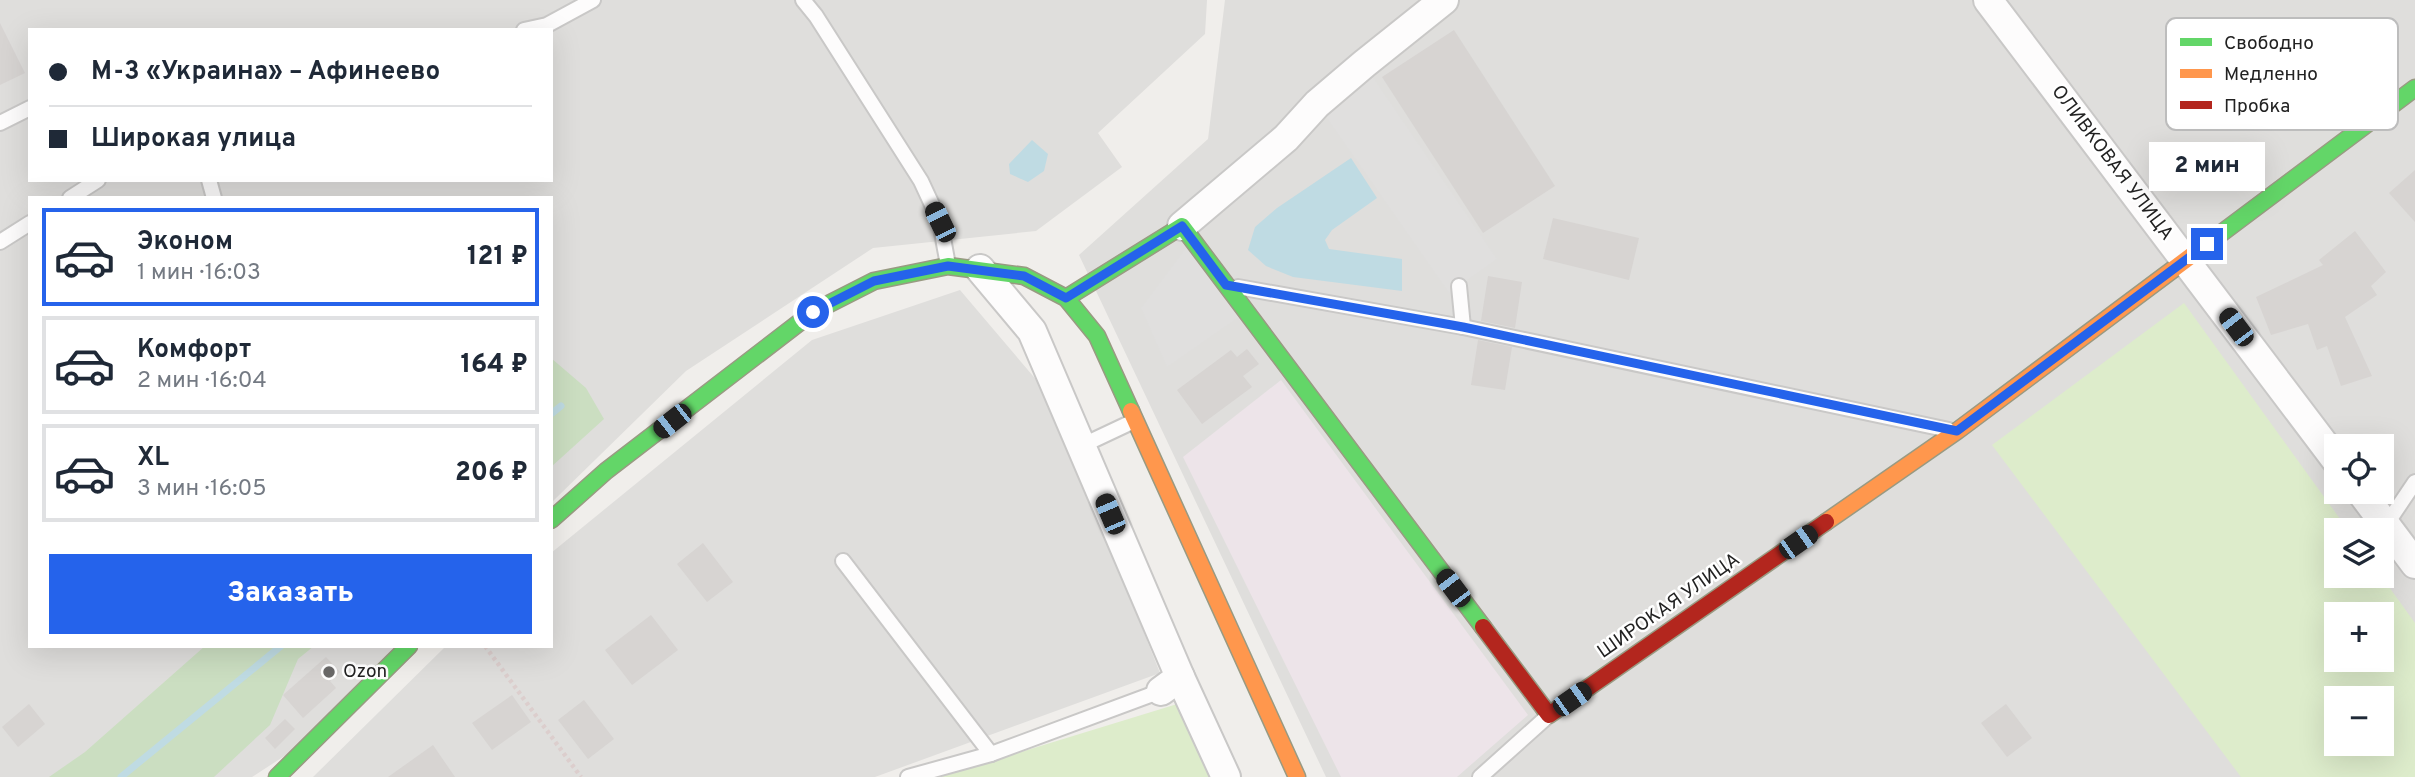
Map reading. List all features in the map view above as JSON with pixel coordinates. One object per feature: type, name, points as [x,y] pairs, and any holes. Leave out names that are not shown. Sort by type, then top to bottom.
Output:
[{"type":"street","points":[[1066,298],[1182,226],[1286,138],[1317,104],[1444,0]]},
{"type":"street","name":"ОЛИВКОВАЯ УЛИЦА","points":[[1988,0],[2324,444]]},
{"type":"street","name":"ШИРОКАЯ УЛИЦА","points":[[2398,101],[2415,88]]},
{"type":"street","name":"ШИРОКАЯ УЛИЦА","points":[[1549,715],[1957,431],[2359,130]]},
{"type":"street","points":[[1182,226],[1549,715]]},
{"type":"street","points":[[553,518],[606,471],[813,312],[874,281],[948,266],[1024,276],[1066,298],[1097,335],[1297,777]]},
{"type":"street","points":[[979,269],[1032,331],[1081,446],[1171,684],[1226,777]]},
{"type":"street","points":[[2370,504],[2381,518]]},
{"type":"street","points":[[2394,536],[2415,564]]},
{"type":"street","points":[[277,777],[407,648]]},
{"type":"lane","points":[[533,28],[547,25],[593,0]]},
{"type":"lane","points":[[803,0],[816,16],[921,181],[940,222],[948,266]]},
{"type":"lane","points":[[0,123],[28,109]]},
{"type":"lane","points":[[73,196],[94,182]]},
{"type":"lane","points":[[0,242],[28,224]]},
{"type":"lane","points":[[1226,285],[1463,327],[1957,431]]},
{"type":"lane","points":[[1459,286],[1463,327]]},
{"type":"lane","points":[[1081,446],[1135,420]]},
{"type":"lane","points":[[2391,518],[2415,482]]},
{"type":"lane","points":[[843,561],[991,754]]},
{"type":"lane","points":[[908,777],[991,754],[1171,684]]},
{"type":"lane","points":[[1480,777],[1549,715]]},
{"type":"path","points":[[486,648],[581,777]]},
{"type":"shaded area","points":[[0,0],[1207,0],[1205,34],[1098,133],[1122,167],[1036,231],[873,248],[686,371],[553,501],[553,196],[28,196],[28,648],[403,648],[306,742],[252,777],[0,777]]},
{"type":"shaded area","points":[[1225,0],[2415,0],[2415,777],[1326,777],[1079,255],[1208,139]]},
{"type":"shaded area","points":[[1364,64],[1497,259],[1449,293],[1317,104]]},
{"type":"shaded area","points":[[1192,240],[1246,312],[1167,367],[1141,308]]},
{"type":"shaded area","points":[[960,290],[1050,396],[1160,673],[875,777],[313,777],[444,648],[553,648],[553,551],[812,340]]},
{"type":"shaded area","points":[[1281,380],[1528,715],[1457,777],[1341,777],[1183,457]]},
{"type":"green space","points":[[2184,303],[2324,497],[2324,504],[2329,504],[2339,518],[2324,518],[2324,588],[2390,588],[2415,623],[2415,777],[2241,777],[1992,445]]},
{"type":"green space","points":[[553,360],[586,388],[604,419],[553,465]]},
{"type":"green space","points":[[203,648],[312,648],[298,659],[270,725],[214,777],[49,777],[85,752]]},
{"type":"green space","points":[[1200,697],[1237,777],[940,777]]},
{"type":"water","points":[[1032,140],[1048,154],[1044,171],[1028,182],[1010,174],[1009,164]]},
{"type":"water","points":[[1351,158],[1377,198],[1332,230],[1325,240],[1329,249],[1402,259],[1402,291],[1293,277],[1266,266],[1248,250],[1255,227],[1277,208]]},
{"type":"building","points":[[0,23],[25,73],[0,85]]},
{"type":"building","points":[[1454,30],[1555,186],[1483,233],[1382,77]]},
{"type":"building","points":[[2415,170],[2415,222],[2389,193]]},
{"type":"building","points":[[1553,218],[1639,238],[1629,280],[1543,259]]},
{"type":"building","points":[[2355,231],[2386,272],[2371,286],[2377,295],[2345,317],[2372,376],[2341,386],[2327,346],[2317,350],[2308,324],[2271,335],[2256,297],[2323,265],[2319,260]]},
{"type":"building","points":[[1488,276],[1522,282],[1515,328],[1481,321]]},
{"type":"building","points":[[1478,340],[1512,347],[1505,390],[1471,385]]},
{"type":"building","points":[[1247,349],[1259,364],[1243,376],[1252,387],[1202,424],[1177,390],[1231,350],[1237,357]]},
{"type":"building","points":[[703,543],[733,582],[707,602],[677,564]]},
{"type":"building","points":[[651,615],[678,650],[632,685],[605,650]]},
{"type":"building","points":[[326,657],[340,672],[330,681],[336,688],[303,718],[283,695]]},
{"type":"building","points":[[512,695],[531,722],[492,750],[472,723]]},
{"type":"building","points":[[584,700],[614,739],[588,759],[558,720]]},
{"type":"building","points":[[29,704],[45,724],[18,747],[2,727]]},
{"type":"building","points":[[2006,704],[2032,738],[2007,757],[1981,723]]},
{"type":"building","points":[[285,719],[295,729],[275,749],[265,738]]},
{"type":"building","points":[[433,745],[455,777],[388,777]]},
{"type":"waterway","points":[[553,412],[561,406]]},
{"type":"waterway","points":[[121,777],[279,648]]},
{"type":"traffic: fast","points":[[2398,101],[2415,88]]},
{"type":"traffic: fast","points":[[2219,235],[2359,130]]},
{"type":"traffic: fast","points":[[1066,298],[1182,226],[1483,627]]},
{"type":"traffic: fast","points":[[553,518],[606,471],[813,312],[874,281],[948,266],[1024,276],[1066,298],[1097,336],[1131,411]]},
{"type":"traffic: fast","points":[[277,777],[407,648]]},
{"type":"traffic: slow","points":[[1826,522],[1957,431],[2219,235]]},
{"type":"traffic: slow","points":[[1131,411],[1297,777]]},
{"type":"traffic: jam","points":[[1483,627],[1549,715],[1826,522]]},
{"type":"place","name":"Ozon","points":[[329,672]]},
{"type":"route","points":[[813,312],[874,281],[948,266],[1024,276],[1066,298],[1182,226],[1226,285],[1463,327],[1957,431],[2207,244]]}]
